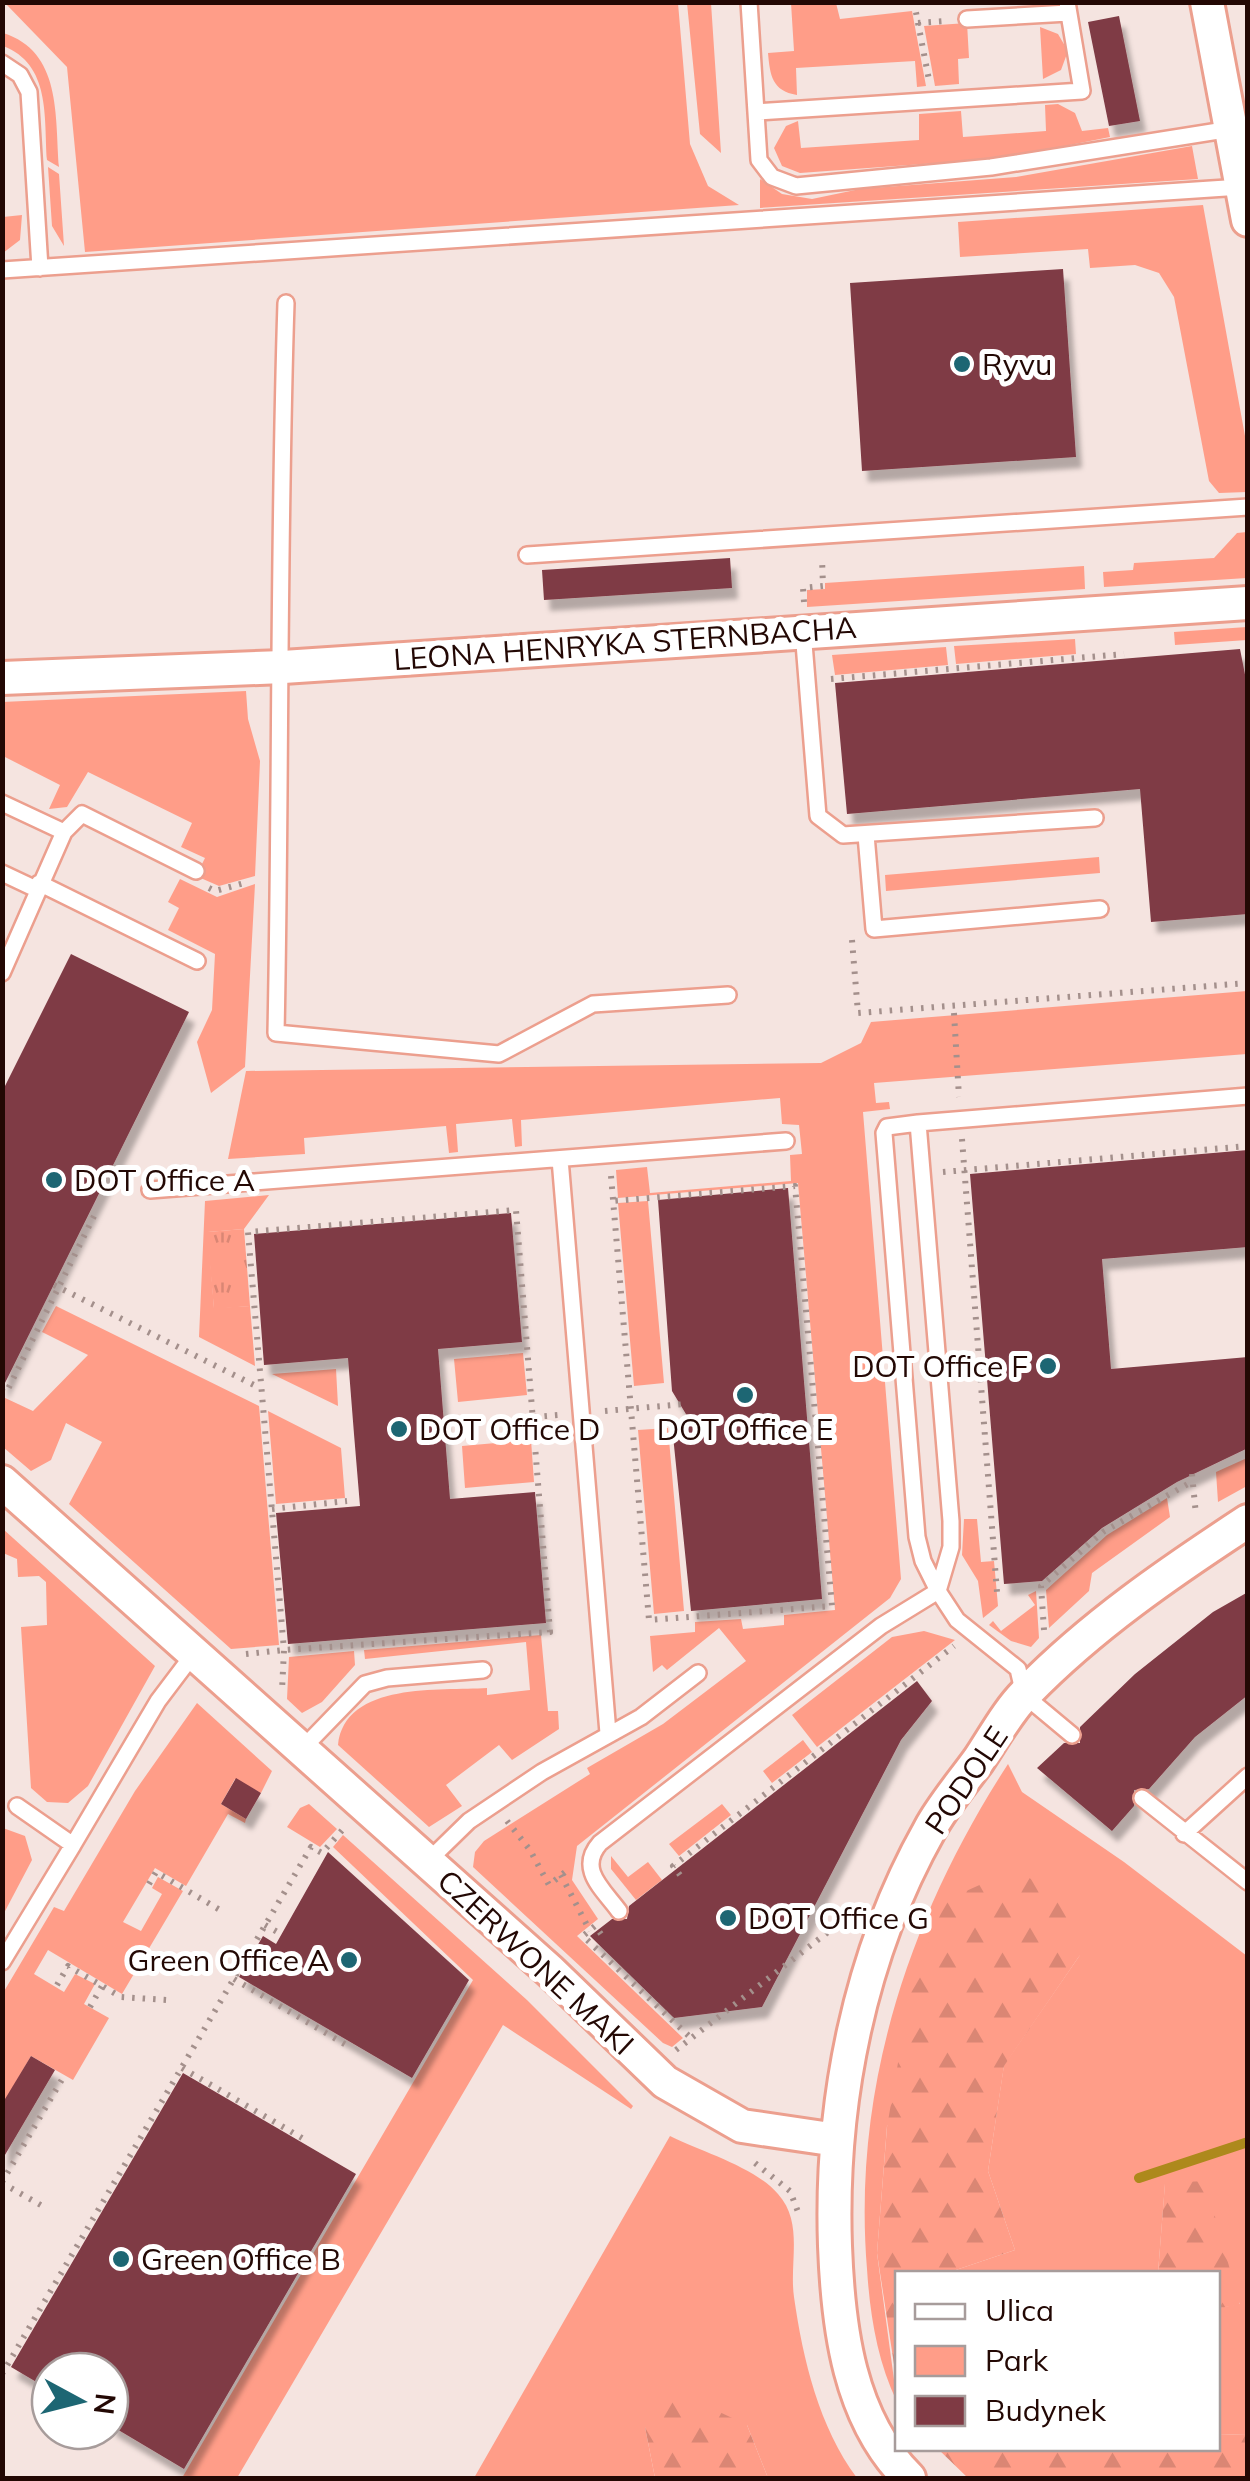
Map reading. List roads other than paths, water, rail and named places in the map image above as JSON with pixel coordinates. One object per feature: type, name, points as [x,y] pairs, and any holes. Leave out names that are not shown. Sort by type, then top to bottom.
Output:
[{"type":"street","points":[[1207,2],[1248,220]]},
{"type":"street","name":"LEONA HENRYKA STERNBACHA","points":[[2,678],[283,666],[1248,602]]},
{"type":"street","name":"CZERWONE MAKI","points":[[2,1482],[428,1861],[680,2093],[742,2126],[837,2140]]},
{"type":"street","name":"PODOLE","points":[[837,2140],[854,2025],[884,1933],[930,1830],[1024,1695],[1172,1571],[1248,1521]]},
{"type":"street","points":[[837,2140],[834,2208],[840,2310],[859,2408],[909,2478]]},
{"type":"lane","points":[[749,2],[759,160],[772,177],[796,186],[991,167],[1231,129]]},
{"type":"lane","points":[[756,112],[1082,90],[1068,8],[967,20]]},
{"type":"lane","points":[[2,62],[20,75],[29,92],[40,268]]},
{"type":"lane","points":[[2,270],[1242,188]]},
{"type":"lane","points":[[286,303],[278,570],[283,666],[276,1033],[499,1054],[593,1004],[728,995]]},
{"type":"lane","points":[[527,556],[1248,508]]},
{"type":"lane","points":[[803,631],[818,816],[843,835],[1095,818]]},
{"type":"lane","points":[[2,802],[64,832]]},
{"type":"lane","points":[[2,973],[64,832],[82,814],[196,871]]},
{"type":"lane","points":[[866,834],[874,928],[1100,910]]},
{"type":"lane","points":[[2,873],[197,961]]},
{"type":"lane","points":[[1072,1735],[1024,1695],[1018,1669],[957,1620],[922,1562],[884,1133],[888,1127],[1248,1096]]},
{"type":"lane","points":[[620,1911],[590,1870],[590,1857],[600,1843],[882,1626],[938,1591],[950,1547],[951,1521],[918,1124]]},
{"type":"lane","points":[[150,1190],[786,1141]]},
{"type":"lane","points":[[560,1159],[608,1733]]},
{"type":"lane","points":[[901,1335],[920,1333]]},
{"type":"lane","points":[[2,1962],[158,1701],[195,1652]]},
{"type":"lane","points":[[302,1748],[365,1684],[387,1678],[483,1670]]},
{"type":"lane","points":[[428,1861],[460,1829],[494,1804],[608,1733],[642,1717],[698,1674]]},
{"type":"lane","points":[[1184,1834],[1248,1776]]},
{"type":"lane","points":[[1142,1798],[1248,1882]]},
{"type":"lane","points":[[17,1806],[73,1845]]},
{"type":"waterway","points":[[1139,2178],[1248,2142]]},
{"type":"place","name":"Ryvu","points":[[962,364]]},
{"type":"place","name":"DOT Office A","points":[[54,1180]]},
{"type":"place","name":"DOT Office F","points":[[1048,1366]]},
{"type":"place","name":"DOT Office E","points":[[745,1395]]},
{"type":"place","name":"DOT Office D","points":[[399,1429]]},
{"type":"place","name":"DOT Office G","points":[[728,1918]]},
{"type":"place","name":"Green Office A","points":[[349,1960]]},
{"type":"place","name":"Green Office B","points":[[121,2259]]}]
